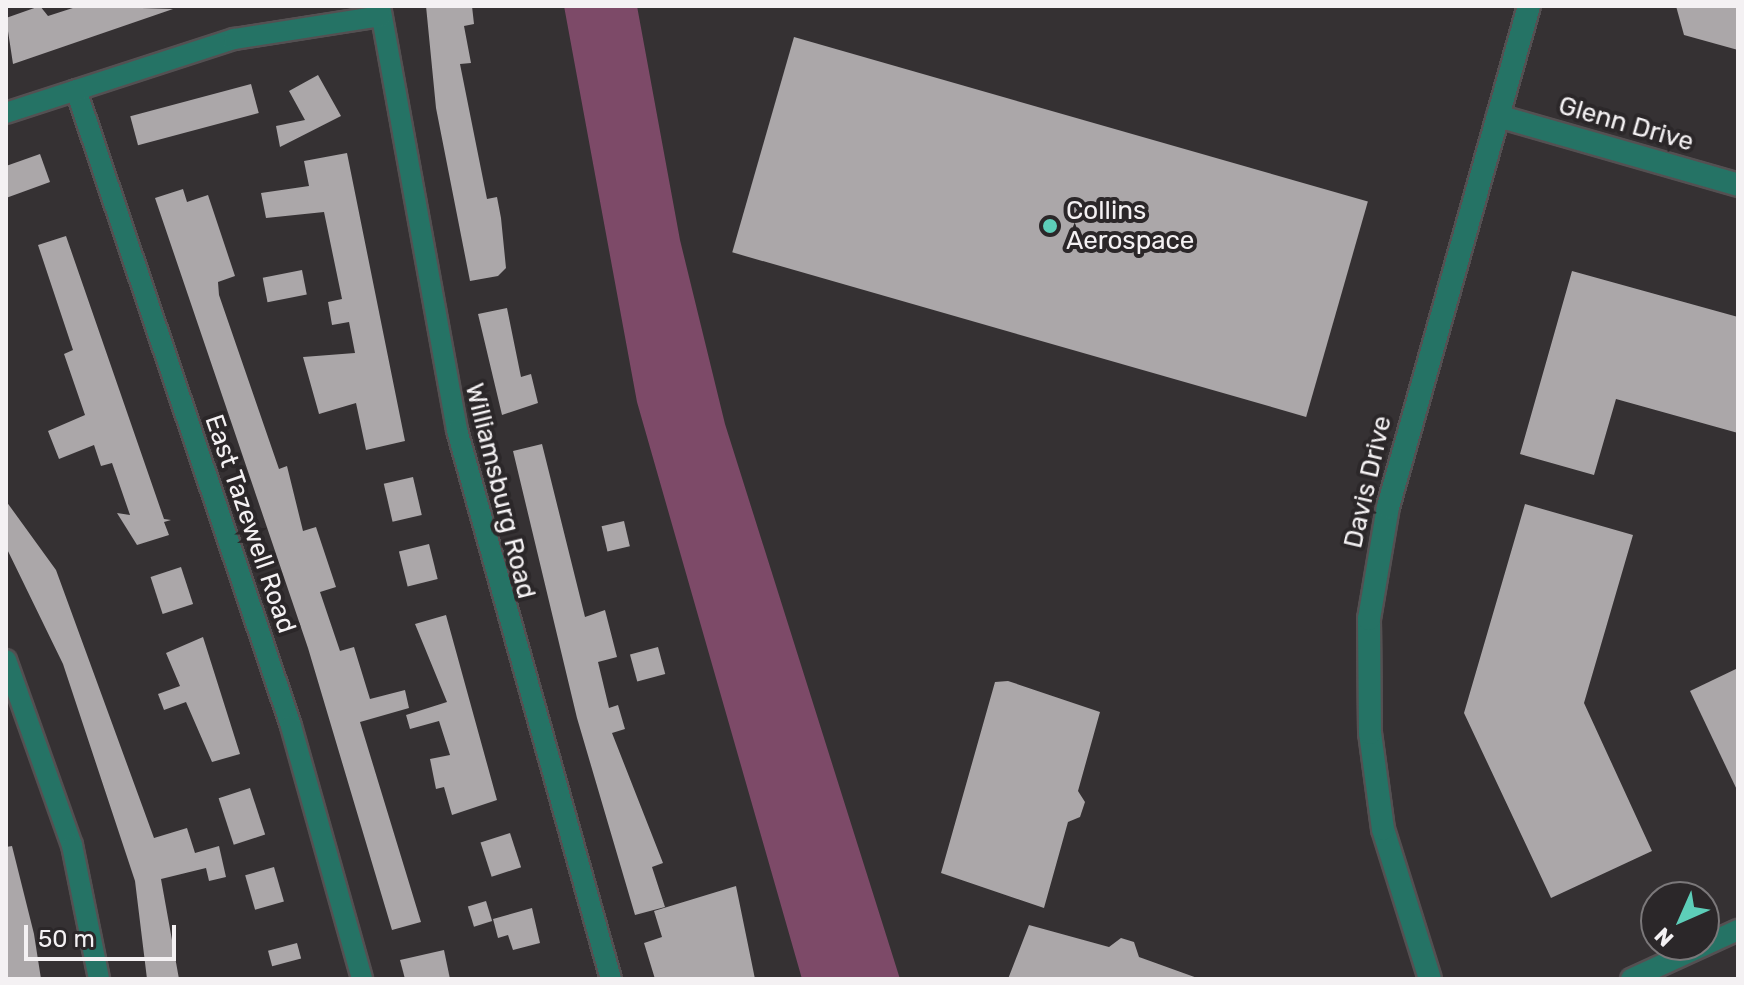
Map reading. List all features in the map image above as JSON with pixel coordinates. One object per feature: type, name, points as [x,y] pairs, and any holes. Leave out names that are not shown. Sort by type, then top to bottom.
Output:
[{"type":"street","name":"Davis Drive","points":[[1430,979],[1383,829],[1370,733],[1369,619],[1388,507],[1529,6]]},
{"type":"street","points":[[6,113],[234,39],[381,11]]},
{"type":"street","name":"Williamsburg Road","points":[[381,11],[457,430],[611,979]]},
{"type":"street","name":"East Tazewell Road","points":[[76,90],[291,726],[362,979]]},
{"type":"street","name":"Glenn Drive","points":[[1498,116],[1738,185]]},
{"type":"street","points":[[6,660],[72,845],[99,979]]},
{"type":"street","points":[[1631,979],[1738,930]]},
{"type":"shaded area","points":[[564,6],[637,6],[680,240],[725,424],[900,979],[802,979],[637,402]]},
{"type":"building","points":[[40,6],[48,16],[79,6],[173,9],[13,64],[6,18]]},
{"type":"building","points":[[426,6],[472,6],[474,24],[464,26],[471,63],[460,64],[487,199],[497,197],[501,218],[506,268],[498,276],[470,281],[436,108]]},
{"type":"building","points":[[1676,6],[1738,6],[1738,50],[1684,35]]},
{"type":"building","name":"Collins Aerospace","points":[[794,37],[1368,202],[1306,417],[732,252]]},
{"type":"building","points":[[318,75],[341,116],[280,147],[276,126],[305,120],[289,91]]},
{"type":"building","points":[[251,84],[259,113],[138,145],[130,116]]},
{"type":"building","points":[[347,153],[405,441],[366,450],[356,403],[319,414],[303,357],[355,353],[349,322],[332,325],[328,302],[342,299],[324,212],[266,218],[261,193],[309,186],[304,161]]},
{"type":"building","points":[[40,154],[50,182],[6,198],[6,166]]},
{"type":"building","points":[[183,189],[187,202],[208,195],[235,276],[218,282],[219,295],[279,469],[287,466],[303,531],[316,527],[336,587],[320,592],[340,651],[354,647],[370,699],[405,690],[409,708],[360,722],[421,922],[392,930],[308,648],[155,198]]},
{"type":"building","points":[[66,236],[164,519],[171,520],[164,522],[169,535],[137,545],[117,513],[130,515],[112,463],[101,466],[94,445],[59,459],[48,431],[85,415],[64,354],[73,350],[38,245]]},
{"type":"building","points":[[302,270],[307,295],[268,302],[263,278]]},
{"type":"building","points":[[1572,271],[1738,317],[1738,433],[1616,399],[1594,475],[1520,454]]},
{"type":"building","points":[[507,308],[521,377],[531,374],[538,403],[502,415],[478,314]]},
{"type":"building","points":[[542,444],[585,617],[605,610],[617,657],[598,662],[609,708],[618,705],[625,729],[612,733],[663,863],[652,867],[665,907],[635,915],[577,718],[513,451]]},
{"type":"building","points":[[413,477],[422,515],[393,522],[384,484]]},
{"type":"building","points":[[6,501],[56,570],[154,838],[187,828],[195,853],[219,846],[226,877],[209,881],[206,868],[161,879],[179,979],[147,979],[135,881],[63,664],[6,547]]},
{"type":"building","points":[[1525,504],[1633,535],[1584,703],[1652,851],[1551,898],[1464,713]]},
{"type":"building","points":[[624,521],[630,546],[607,552],[602,526]]},
{"type":"building","points":[[429,544],[438,579],[408,586],[399,551]]},
{"type":"building","points":[[181,567],[193,604],[163,614],[151,577]]},
{"type":"building","points":[[446,615],[497,800],[452,815],[444,787],[436,789],[430,759],[450,755],[439,721],[410,729],[406,715],[447,702],[415,624]]},
{"type":"building","points":[[203,637],[240,754],[212,762],[186,702],[164,710],[158,694],[180,686],[166,653]]},
{"type":"building","points":[[658,647],[665,674],[637,682],[630,655]]},
{"type":"building","points":[[1738,668],[1738,792],[1690,691]]},
{"type":"building","points":[[1008,681],[1100,712],[1078,791],[1085,802],[1080,817],[1068,822],[1044,908],[941,873],[995,682]]},
{"type":"building","points":[[250,788],[265,835],[234,845],[219,798]]},
{"type":"building","points":[[510,833],[521,867],[492,877],[481,843]]},
{"type":"building","points":[[12,846],[34,934],[41,979],[6,979],[6,847]]},
{"type":"building","points":[[274,867],[284,902],[255,910],[245,875]]},
{"type":"building","points":[[736,886],[755,979],[655,979],[644,943],[662,937],[654,911]]},
{"type":"building","points":[[486,901],[492,921],[474,927],[468,907]]},
{"type":"building","points":[[532,908],[540,943],[513,950],[508,935],[498,938],[493,919]]},
{"type":"building","points":[[1029,925],[1109,947],[1121,938],[1134,942],[1139,957],[1200,979],[1008,979]]},
{"type":"building","points":[[297,943],[301,958],[272,966],[268,951]]},
{"type":"building","points":[[444,950],[450,979],[405,979],[400,960]]},
{"type":"place","name":"Collins Aerospace","points":[[1050,226]]}]
